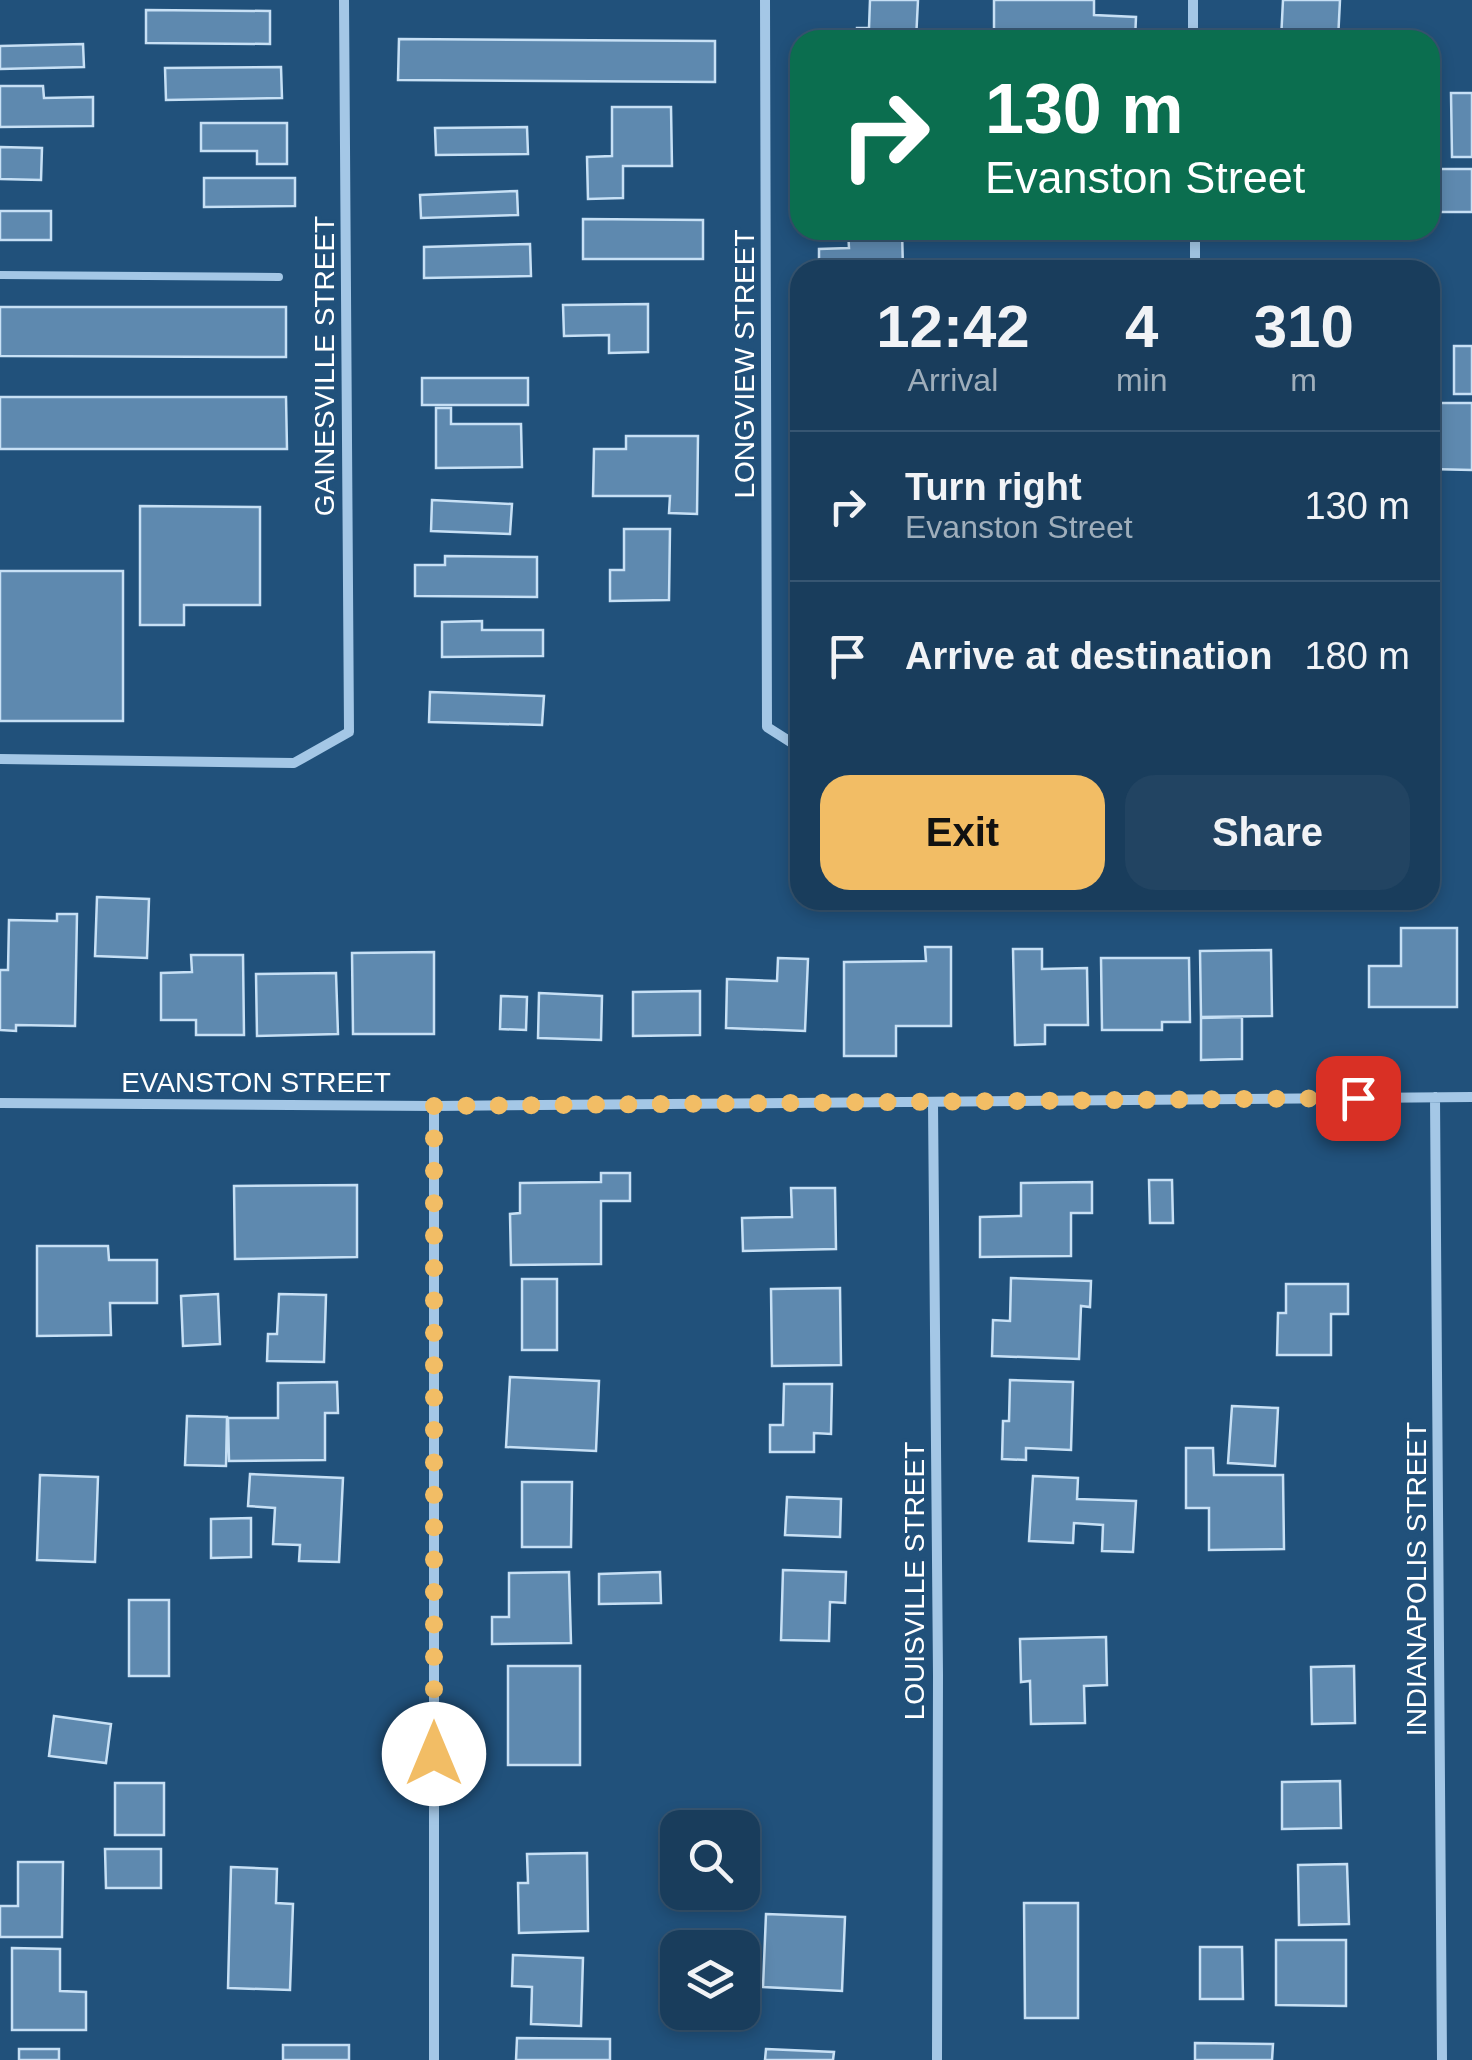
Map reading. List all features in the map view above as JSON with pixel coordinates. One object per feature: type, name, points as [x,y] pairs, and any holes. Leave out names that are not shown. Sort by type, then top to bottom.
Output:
[{"type":"street","name":"GAINESVILLE STREET","points":[[0,759],[294,763],[349,732],[344,0]]},
{"type":"street","name":"LONGVIEW STREET","points":[[765,0],[767,727],[790,742]]},
{"type":"street","points":[[1193,0],[1193,30]]},
{"type":"street","name":"EVANSTON STREET","points":[[0,1103],[434,1106],[1472,1096]]},
{"type":"street","name":"INDIANAPOLIS STREET","points":[[1435,1097],[1442,2060]]},
{"type":"street","name":"LOUISVILLE STREET","points":[[933,1102],[937,2060]]},
{"type":"street","points":[[434,1106],[434,2060]]},
{"type":"lane","points":[[0,275],[279,277]]},
{"type":"building","points":[[870,0],[918,0],[916,30],[857,30],[869,28]]},
{"type":"building","points":[[994,0],[1094,0],[1094,15],[1136,17],[1135,30],[994,30]]},
{"type":"building","points":[[1283,0],[1340,0],[1338,30],[1282,30]]},
{"type":"building","points":[[146,10],[270,11],[270,44],[146,43]]},
{"type":"building","points":[[399,39],[715,41],[715,82],[398,80]]},
{"type":"building","points":[[83,44],[84,67],[0,69],[0,46]]},
{"type":"building","points":[[281,67],[282,98],[166,100],[165,68]]},
{"type":"building","points":[[0,86],[43,86],[44,98],[93,97],[93,126],[0,127]]},
{"type":"building","points":[[1451,93],[1472,93],[1472,157],[1452,157]]},
{"type":"building","points":[[612,107],[671,107],[672,166],[623,166],[623,198],[588,199],[587,157],[612,156]]},
{"type":"building","points":[[201,123],[287,123],[287,164],[257,164],[257,151],[201,151]]},
{"type":"building","points":[[527,127],[528,154],[436,155],[435,128]]},
{"type":"building","points":[[0,147],[42,148],[41,180],[0,179]]},
{"type":"building","points":[[1440,169],[1472,169],[1472,212],[1440,212]]},
{"type":"building","points":[[204,178],[295,178],[295,206],[204,207]]},
{"type":"building","points":[[517,191],[518,215],[421,218],[420,195]]},
{"type":"building","points":[[0,211],[51,211],[51,240],[0,240]]},
{"type":"building","points":[[583,219],[703,220],[703,259],[583,259]]},
{"type":"building","points":[[849,240],[902,240],[903,260],[819,260],[819,249],[849,248]]},
{"type":"building","points":[[530,244],[531,276],[424,278],[424,247]]},
{"type":"building","points":[[648,304],[648,352],[609,353],[609,335],[564,336],[563,305]]},
{"type":"building","points":[[0,307],[286,307],[286,357],[0,356]]},
{"type":"building","points":[[1454,346],[1472,346],[1472,394],[1454,394]]},
{"type":"building","points":[[422,378],[528,378],[528,405],[422,405]]},
{"type":"building","points":[[0,397],[286,397],[287,449],[0,449]]},
{"type":"building","points":[[1440,403],[1472,403],[1472,470],[1440,469]]},
{"type":"building","points":[[436,408],[451,408],[451,424],[521,424],[522,467],[436,468]]},
{"type":"building","points":[[626,436],[698,436],[697,514],[669,513],[670,496],[593,496],[594,449],[626,449]]},
{"type":"building","points":[[432,500],[512,504],[510,534],[431,531]]},
{"type":"building","points":[[140,506],[260,507],[260,605],[184,605],[184,625],[140,625]]},
{"type":"building","points":[[624,529],[670,529],[669,600],[610,601],[610,570],[624,570]]},
{"type":"building","points":[[445,556],[537,557],[537,597],[415,596],[415,565],[445,565]]},
{"type":"building","points":[[0,571],[123,571],[123,721],[0,721]]},
{"type":"building","points":[[482,621],[482,630],[543,630],[543,656],[442,657],[442,622]]},
{"type":"building","points":[[430,692],[544,696],[542,725],[429,722]]},
{"type":"building","points":[[97,897],[149,899],[147,958],[95,956]]},
{"type":"building","points":[[57,914],[77,914],[75,1026],[16,1025],[16,1031],[0,1030],[0,970],[8,970],[9,920],[57,921]]},
{"type":"building","points":[[1401,928],[1457,928],[1457,1007],[1369,1007],[1369,966],[1401,966]]},
{"type":"building","points":[[925,947],[951,947],[951,1026],[896,1026],[896,1056],[844,1056],[844,962],[926,961]]},
{"type":"building","points":[[1013,949],[1042,949],[1042,969],[1087,968],[1088,1025],[1045,1025],[1045,1044],[1015,1045]]},
{"type":"building","points":[[1271,950],[1272,1016],[1201,1017],[1200,951]]},
{"type":"building","points":[[434,952],[434,1034],[353,1034],[352,953]]},
{"type":"building","points":[[191,955],[243,955],[244,1035],[196,1035],[196,1020],[161,1020],[161,973],[192,972]]},
{"type":"building","points":[[778,958],[808,959],[805,1031],[726,1028],[727,979],[777,981]]},
{"type":"building","points":[[1101,958],[1189,958],[1190,1022],[1162,1022],[1162,1030],[1102,1030]]},
{"type":"building","points":[[336,973],[338,1034],[257,1036],[256,974]]},
{"type":"building","points":[[700,991],[700,1035],[633,1036],[633,992]]},
{"type":"building","points":[[539,993],[602,996],[601,1040],[538,1038]]},
{"type":"building","points":[[501,996],[527,997],[526,1030],[500,1029]]},
{"type":"building","points":[[1242,1017],[1242,1059],[1201,1060],[1201,1018]]},
{"type":"building","points":[[601,1173],[630,1173],[630,1201],[601,1201],[601,1264],[511,1265],[510,1214],[520,1213],[520,1183],[601,1182]]},
{"type":"building","points":[[1149,1180],[1172,1180],[1173,1223],[1150,1223]]},
{"type":"building","points":[[1092,1182],[1092,1213],[1071,1213],[1071,1256],[980,1257],[980,1217],[1021,1216],[1021,1183]]},
{"type":"building","points":[[357,1185],[357,1257],[235,1259],[234,1186]]},
{"type":"building","points":[[791,1188],[835,1188],[836,1249],[743,1251],[742,1218],[792,1217]]},
{"type":"building","points":[[37,1246],[108,1246],[109,1260],[157,1260],[157,1303],[110,1303],[111,1335],[37,1336]]},
{"type":"building","points":[[1011,1278],[1091,1281],[1090,1307],[1081,1306],[1079,1359],[992,1356],[993,1320],[1010,1321]]},
{"type":"building","points":[[522,1279],[557,1279],[557,1350],[522,1350]]},
{"type":"building","points":[[1286,1284],[1348,1284],[1348,1314],[1331,1314],[1331,1355],[1277,1355],[1278,1313],[1286,1313]]},
{"type":"building","points":[[840,1288],[841,1365],[772,1366],[771,1289]]},
{"type":"building","points":[[218,1294],[220,1344],[183,1346],[181,1296]]},
{"type":"building","points":[[279,1294],[326,1295],[324,1362],[267,1361],[268,1334],[277,1334]]},
{"type":"building","points":[[510,1377],[599,1381],[596,1451],[506,1447]]},
{"type":"building","points":[[1010,1380],[1073,1382],[1071,1450],[1026,1448],[1026,1460],[1002,1459],[1003,1421],[1009,1421]]},
{"type":"building","points":[[337,1382],[338,1413],[325,1413],[325,1460],[229,1461],[228,1418],[278,1418],[278,1383]]},
{"type":"building","points":[[784,1384],[832,1384],[831,1434],[814,1433],[814,1452],[770,1452],[770,1425],[783,1425]]},
{"type":"building","points":[[1232,1406],[1278,1408],[1275,1466],[1228,1463]]},
{"type":"building","points":[[187,1416],[227,1417],[226,1466],[185,1465]]},
{"type":"building","points":[[1186,1448],[1213,1448],[1214,1475],[1283,1475],[1284,1549],[1209,1550],[1209,1508],[1186,1508]]},
{"type":"building","points":[[250,1474],[343,1478],[339,1562],[299,1561],[300,1545],[273,1544],[275,1508],[248,1506]]},
{"type":"building","points":[[40,1475],[98,1477],[95,1562],[37,1560]]},
{"type":"building","points":[[1033,1476],[1078,1478],[1077,1499],[1136,1501],[1133,1552],[1102,1551],[1103,1525],[1074,1523],[1073,1543],[1029,1541]]},
{"type":"building","points":[[522,1482],[572,1482],[571,1547],[522,1547]]},
{"type":"building","points":[[787,1497],[841,1499],[840,1537],[785,1535]]},
{"type":"building","points":[[251,1518],[251,1557],[211,1558],[211,1519]]},
{"type":"building","points":[[783,1570],[846,1572],[845,1603],[830,1602],[829,1641],[781,1640]]},
{"type":"building","points":[[569,1572],[571,1643],[492,1644],[492,1617],[509,1617],[509,1573]]},
{"type":"building","points":[[660,1572],[661,1603],[599,1604],[599,1574]]},
{"type":"building","points":[[129,1600],[169,1600],[169,1676],[129,1676]]},
{"type":"building","points":[[1106,1637],[1107,1685],[1084,1686],[1085,1723],[1031,1724],[1030,1681],[1021,1682],[1020,1639]]},
{"type":"building","points":[[508,1666],[580,1666],[580,1765],[508,1765]]},
{"type":"building","points":[[1354,1666],[1355,1723],[1312,1724],[1311,1667]]},
{"type":"building","points":[[54,1716],[111,1724],[106,1763],[49,1756]]},
{"type":"building","points":[[1340,1781],[1341,1828],[1282,1829],[1282,1782]]},
{"type":"building","points":[[115,1783],[164,1783],[164,1835],[115,1835]]},
{"type":"building","points":[[105,1849],[161,1849],[161,1888],[106,1888]]},
{"type":"building","points":[[587,1853],[588,1931],[519,1933],[518,1883],[528,1883],[527,1854]]},
{"type":"building","points":[[18,1862],[63,1862],[62,1937],[0,1937],[0,1906],[18,1906]]},
{"type":"building","points":[[1347,1864],[1349,1924],[1299,1925],[1298,1865]]},
{"type":"building","points":[[231,1867],[277,1869],[276,1903],[293,1904],[290,1990],[228,1988]]},
{"type":"building","points":[[1024,1903],[1078,1903],[1078,2018],[1025,2018]]},
{"type":"building","points":[[766,1914],[845,1917],[842,1991],[763,1987]]},
{"type":"building","points":[[1276,1940],[1346,1940],[1346,2006],[1276,2005]]},
{"type":"building","points":[[1200,1947],[1242,1947],[1243,1999],[1200,1999]]},
{"type":"building","points":[[12,1948],[60,1949],[60,1991],[86,1992],[86,2030],[12,2030]]},
{"type":"building","points":[[513,1955],[583,1958],[581,2026],[531,2024],[532,1987],[512,1986]]},
{"type":"building","points":[[517,2038],[610,2039],[610,2060],[516,2060]]},
{"type":"building","points":[[1195,2043],[1273,2044],[1272,2060],[1195,2060]]},
{"type":"building","points":[[283,2045],[349,2045],[349,2060],[283,2060]]},
{"type":"building","points":[[19,2049],[59,2049],[59,2060],[19,2060]]},
{"type":"building","points":[[766,2049],[834,2052],[833,2060],[765,2060]]},
{"type":"route","points":[[434,1754],[434,1106],[1358,1098]]}]
